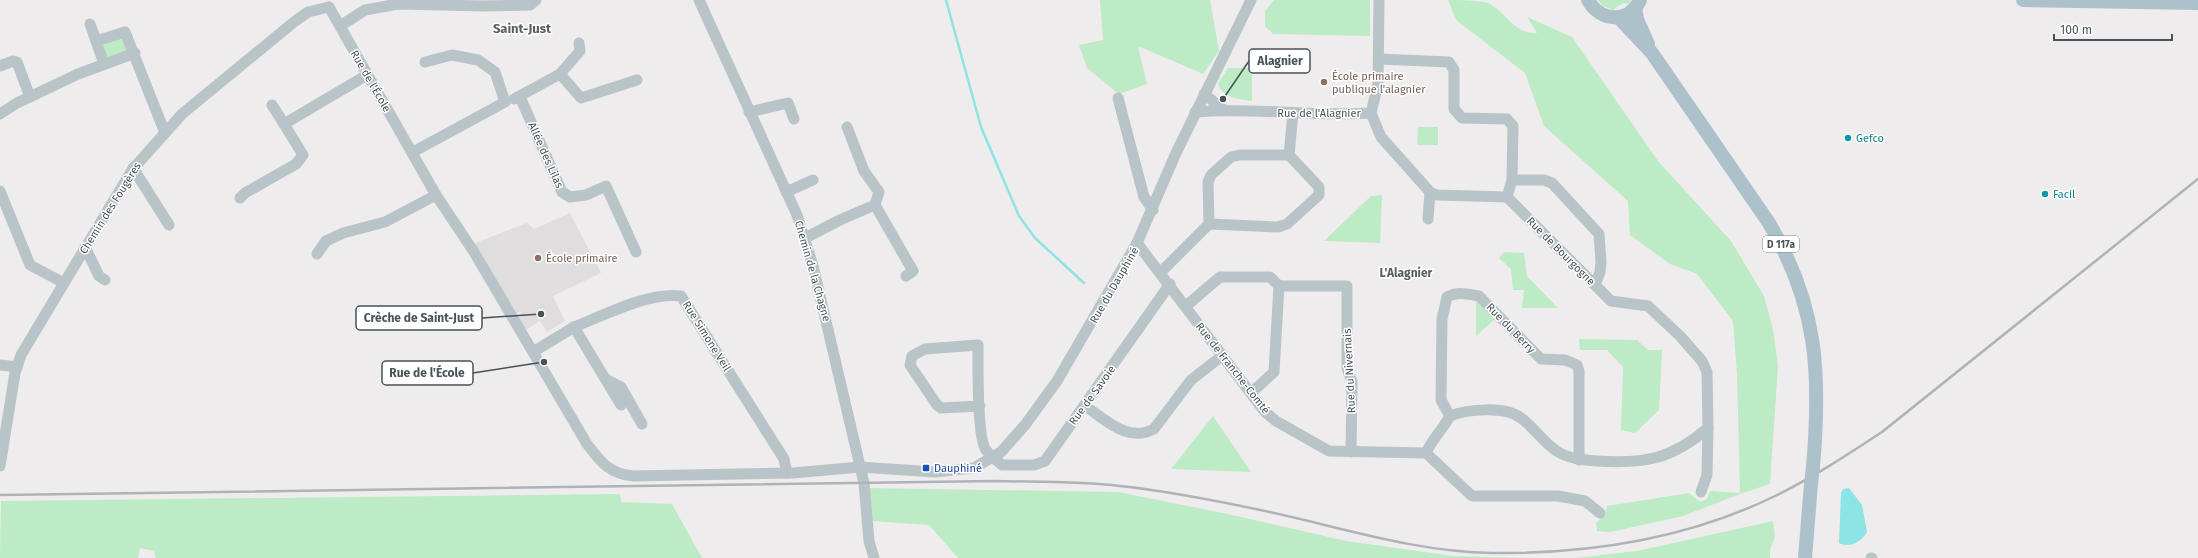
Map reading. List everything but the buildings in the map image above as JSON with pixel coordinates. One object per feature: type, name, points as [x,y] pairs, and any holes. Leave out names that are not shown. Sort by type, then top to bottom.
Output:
[{"type":"main road","points":[[1588,0],[1597,12],[1604,16],[1619,18],[1637,4]]},
{"type":"main road","points":[[2023,0],[2198,3]]},
{"type":"main road","name":"D 117a","points":[[1637,4],[1637,19],[1652,54]]},
{"type":"main road","name":"D 117a","points":[[1619,18],[1652,54],[1769,223],[1785,250],[1800,285],[1812,334],[1816,358],[1818,402],[1805,558]]},
{"type":"street","points":[[340,26],[365,10],[398,4],[499,6],[530,5],[536,0]]},
{"type":"street","name":"Chemin de la Chagne","points":[[699,0],[797,215],[831,340],[864,483],[869,541],[874,558]]},
{"type":"street","points":[[1224,110],[1204,94],[1250,1]]},
{"type":"street","name":"Rue de l'Alagnier","points":[[1196,112],[1224,110],[1293,113],[1371,113],[1378,84],[1379,2]]},
{"type":"street","name":"Rue de l'École","points":[[329,4],[367,75],[413,152],[436,195],[474,252],[587,444],[604,466],[620,475],[787,473],[860,467]]},
{"type":"street","name":"Chemin des Fougères","points":[[0,466],[17,367],[21,355],[133,168],[182,114],[294,22],[308,12],[329,4]]},
{"type":"street","points":[[90,24],[104,64]]},
{"type":"street","points":[[96,41],[125,32],[135,53],[165,133]]},
{"type":"street","points":[[413,152],[505,102],[520,97],[560,74],[580,51],[579,43]]},
{"type":"street","points":[[0,114],[30,97],[104,64],[135,53]]},
{"type":"street","points":[[425,62],[452,55],[478,60],[495,72],[505,102]]},
{"type":"street","points":[[1371,113],[1381,137],[1430,192],[1437,195],[1507,197],[1512,180],[1513,126],[1507,120],[1462,118],[1454,109],[1454,70],[1449,62],[1379,58]]},
{"type":"street","points":[[0,66],[13,61],[17,62],[30,97]]},
{"type":"street","points":[[560,74],[581,98],[637,80]]},
{"type":"street","points":[[284,124],[367,75]]},
{"type":"street","name":"Rue du Dauphiné","points":[[860,467],[935,472],[974,468],[994,458],[1005,448],[1025,425],[1057,381],[1137,243],[1153,210],[1176,153],[1204,94]]},
{"type":"street","name":"Allée des Lilas","points":[[520,97],[562,192],[570,197],[586,195],[606,186],[636,252]]},
{"type":"street","points":[[1118,98],[1144,197],[1153,210]]},
{"type":"street","points":[[749,112],[788,103],[794,119]]},
{"type":"street","points":[[240,198],[245,192],[296,164],[303,155],[272,105]]},
{"type":"street","points":[[1289,155],[1293,113]]},
{"type":"street","points":[[847,127],[864,171],[879,192],[875,205],[913,271],[906,276]]},
{"type":"street","points":[[1161,272],[1209,224],[1208,182],[1211,175],[1231,157],[1240,155],[1289,155],[1319,186],[1319,194],[1287,224],[1278,227],[1209,224]]},
{"type":"street","points":[[133,168],[168,225]]},
{"type":"street","points":[[786,192],[813,180]]},
{"type":"street","points":[[1512,180],[1544,180],[1552,183],[1599,234],[1601,262],[1600,272],[1595,285]]},
{"type":"street","points":[[0,191],[30,265],[64,283]]},
{"type":"street","points":[[1428,218],[1430,192]]},
{"type":"street","points":[[317,254],[326,241],[385,222],[436,195]]},
{"type":"street","name":"Rue de Bourgogne","points":[[1507,197],[1611,301],[1648,306],[1680,336],[1702,361],[1707,372],[1708,428],[1707,476],[1701,492]]},
{"type":"street","points":[[804,238],[842,219],[875,205]]},
{"type":"street","name":"Rue de Franche-Comté","points":[[1137,243],[1161,272],[1266,412],[1282,424],[1329,451],[1426,453]]},
{"type":"street","points":[[85,247],[99,276],[104,280]]},
{"type":"street","points":[[1186,306],[1220,277],[1270,277],[1279,286],[1274,372],[1251,393]]},
{"type":"street","name":"Rue de Savoie","points":[[994,458],[1002,464],[1034,465],[1045,461],[1170,284]]},
{"type":"street","name":"Rue du Nivernais","points":[[1279,286],[1347,286],[1347,368],[1352,382],[1351,452]]},
{"type":"street","name":"Rue du Berry","points":[[1450,416],[1441,400],[1442,319],[1447,297],[1452,294],[1466,293],[1479,296],[1541,359],[1565,360],[1577,364],[1579,371],[1579,460]]},
{"type":"street","name":"Rue Simone Veil","points":[[574,327],[628,306],[669,295],[681,296],[784,459],[787,473]]},
{"type":"street","points":[[533,352],[574,327],[621,405]]},
{"type":"street","points":[[980,406],[941,408],[910,365],[912,356],[925,349],[978,345],[982,442],[986,450],[994,458]]},
{"type":"street","points":[[1085,406],[1120,430],[1127,433],[1146,433],[1154,429],[1190,380],[1223,355]]},
{"type":"street","points":[[0,365],[17,367]]},
{"type":"street","points":[[606,380],[621,388],[642,424]]},
{"type":"street","points":[[1600,512],[1585,501],[1558,496],[1472,496],[1426,453],[1430,444],[1444,427],[1450,416],[1466,410],[1508,412],[1520,417],[1559,453],[1579,460],[1625,463],[1660,457],[1689,444],[1708,428]]},
{"type":"shaded area","name":"École primaire","points":[[570,213],[601,273],[553,296],[565,321],[547,332],[540,321],[524,331],[518,318],[522,311],[516,314],[475,243],[527,223],[534,229]]},
{"type":"green space","points":[[1100,0],[1210,0],[1219,51],[1203,74],[1138,46],[1147,84],[1119,94],[1087,68],[1079,45],[1103,40]]},
{"type":"green space","points":[[1274,0],[1370,0],[1370,36],[1273,34],[1265,26],[1265,11]]},
{"type":"green space","points":[[1448,0],[1488,3],[1517,27],[1529,33],[1537,33],[1527,17],[1572,37],[1658,161],[1731,241],[1764,296],[1773,329],[1778,366],[1770,484],[1683,516],[1610,532],[1597,531],[1596,522],[1605,516],[1607,506],[1689,493],[1700,502],[1707,499],[1710,491],[1740,493],[1737,374],[1733,321],[1697,274],[1670,264],[1630,235],[1628,201],[1544,126],[1525,73],[1456,20]]},
{"type":"green space","points":[[1598,0],[1631,0],[1628,4],[1624,3],[1616,7],[1614,10],[1603,6]]},
{"type":"green space","points":[[122,34],[128,50],[106,59],[101,41]]},
{"type":"green space","points":[[1228,68],[1252,68],[1252,101],[1232,97],[1220,89],[1218,84]]},
{"type":"green space","points":[[1418,127],[1438,127],[1438,145],[1417,145]]},
{"type":"green space","points":[[1382,195],[1380,243],[1324,241],[1371,196]]},
{"type":"green space","points":[[1504,252],[1524,253],[1527,276],[1558,308],[1522,308],[1524,290],[1513,290],[1511,269],[1499,258]]},
{"type":"green space","points":[[1476,301],[1495,319],[1476,336]]},
{"type":"green space","points":[[1579,339],[1637,340],[1648,350],[1662,350],[1659,410],[1635,433],[1621,430],[1623,367],[1607,350],[1580,350]]},
{"type":"green space","points":[[1213,416],[1251,472],[1171,469]]},
{"type":"green space","points":[[867,488],[1118,492],[1228,514],[1346,541],[1454,556],[1530,558],[958,558],[929,525],[872,521]]},
{"type":"green space","points":[[620,494],[621,502],[672,504],[702,558],[156,558],[154,551],[140,548],[138,558],[0,558],[1,501]]},
{"type":"green space","points":[[1773,521],[1775,537],[1770,550],[1770,558],[1575,558],[1637,551]]},
{"type":"water","points":[[1849,488],[1862,505],[1867,532],[1859,541],[1851,545],[1843,545],[1839,543],[1841,493],[1843,489]]},
{"type":"waterway","points":[[946,0],[981,127],[1019,216],[1035,238],[1084,283]]},
{"type":"railway","points":[[0,495],[995,481],[1074,482],[1138,488],[1193,497],[1265,511],[1378,538],[1463,552],[1528,553],[1601,547],[1672,533],[1742,511],[1775,496],[1829,466],[1882,432],[2198,179]]},
{"type":"place","name":"École primaire publique l'alagnier","points":[[1324,82]]},
{"type":"place","name":"Alagnier","points":[[1223,99]]},
{"type":"place","name":"Gefco","points":[[1848,138]]},
{"type":"place","name":"Facil","points":[[2045,194]]},
{"type":"place","name":"École primaire","points":[[538,258]]},
{"type":"place","name":"Crèche de Saint-Just","points":[[541,314]]},
{"type":"place","name":"Rue de l'École","points":[[544,362]]},
{"type":"place","name":"Dauphiné","points":[[926,468]]},
{"type":"district","name":"Saint-Just","points":[[522,28]]},
{"type":"district","name":"L'Alagnier","points":[[1406,273]]}]
